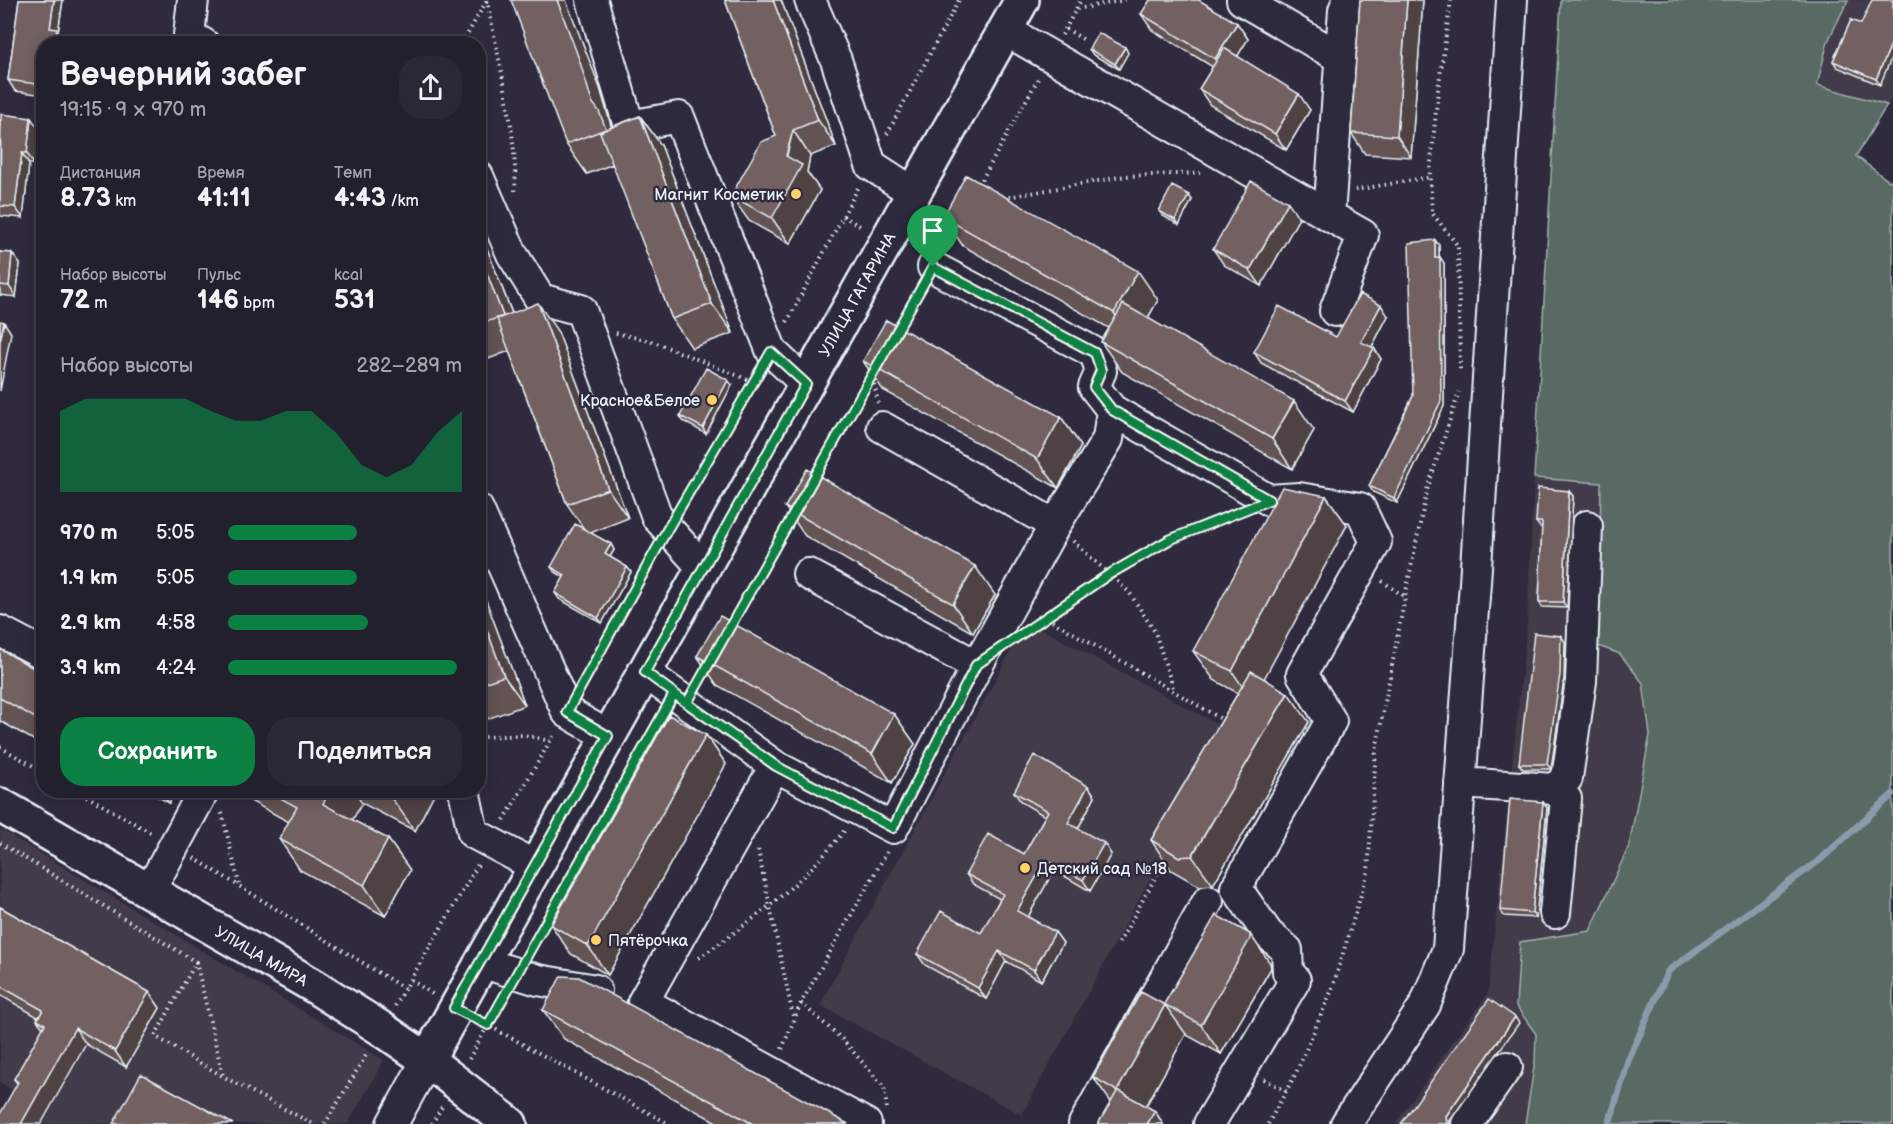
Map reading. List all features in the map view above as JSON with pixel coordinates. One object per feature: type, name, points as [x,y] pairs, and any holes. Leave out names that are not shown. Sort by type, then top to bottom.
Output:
[{"type":"main road","name":"УЛИЦА ГАГАРИНА","points":[[428,1060],[454,1008],[645,672],[1020,1]]},
{"type":"main road","name":"УЛИЦА МИРА","points":[[0,805],[314,986],[428,1060],[510,1124]]},
{"type":"street","points":[[191,36],[194,0]]},
{"type":"street","points":[[591,0],[628,126],[679,117],[771,352],[806,384]]},
{"type":"street","points":[[810,0],[836,60],[871,165],[914,193]]},
{"type":"street","points":[[1242,0],[1341,58]]},
{"type":"street","points":[[1330,204],[1344,9],[1348,0]]},
{"type":"street","points":[[1350,1122],[1425,1005],[1448,949],[1512,0]]},
{"type":"street","points":[[1005,30],[1239,164],[1330,204],[1363,235],[1335,311]]},
{"type":"street","points":[[486,194],[512,254],[540,299],[582,310],[657,517],[703,568]]},
{"type":"street","points":[[933,267],[1095,353],[1101,370],[1094,387],[1112,410],[1269,500],[1299,498],[1360,508],[1376,542],[1302,674],[1331,721],[1236,888],[1268,934],[1287,950],[1288,972],[1295,980],[1209,1124]]},
{"type":"street","points":[[645,672],[776,766],[893,828],[977,666],[1054,525],[1108,439],[1112,410]]},
{"type":"street","points":[[882,427],[1054,525]]},
{"type":"street","points":[[1554,789],[1567,778],[1581,681],[1587,526]]},
{"type":"street","points":[[486,527],[567,712],[608,736]]},
{"type":"street","points":[[808,574],[977,666]]},
{"type":"street","points":[[0,631],[36,650]]},
{"type":"street","points":[[776,766],[643,1002],[772,1072],[877,1119]]},
{"type":"street","points":[[1460,783],[1554,789],[1566,799],[1555,913]]},
{"type":"street","points":[[465,798],[472,833],[535,866]]},
{"type":"street","points":[[149,892],[212,800]]},
{"type":"street","points":[[1084,1124],[1208,901]]},
{"type":"street","points":[[480,962],[538,980],[596,990]]},
{"type":"street","points":[[392,1124],[428,1060]]},
{"type":"street","points":[[1467,1124],[1507,1066]]},
{"type":"path","points":[[467,36],[487,0]]},
{"type":"path","points":[[487,0],[504,88],[516,176],[515,198]]},
{"type":"path","points":[[325,1124],[567,712],[667,530],[771,352],[959,0]]},
{"type":"path","points":[[975,191],[1082,0]]},
{"type":"path","points":[[1077,9],[1125,0]]},
{"type":"path","points":[[1451,0],[1437,90],[1430,177],[1432,213],[1458,246],[1460,377]]},
{"type":"path","points":[[1066,29],[1086,41]]},
{"type":"path","points":[[993,199],[1125,176],[1210,173],[1239,164]]},
{"type":"path","points":[[1330,204],[1430,177]]},
{"type":"path","points":[[895,337],[959,220]]},
{"type":"path","points":[[587,326],[654,342],[754,382]]},
{"type":"path","points":[[812,483],[878,367]]},
{"type":"path","points":[[1268,1124],[1296,1072],[1331,992],[1368,872],[1376,750],[1405,597],[1427,490],[1460,389]]},
{"type":"path","points":[[1020,635],[1111,573],[1169,540],[1269,500]]},
{"type":"path","points":[[727,631],[800,504]]},
{"type":"path","points":[[1054,525],[1111,573],[1129,592],[1155,632],[1174,691]]},
{"type":"path","points":[[1047,618],[1229,723]]},
{"type":"path","points":[[528,957],[680,698],[710,662]]},
{"type":"path","points":[[486,737],[524,735],[550,741]]},
{"type":"path","points":[[0,747],[36,767]]},
{"type":"path","points":[[90,798],[155,836]]},
{"type":"path","points":[[212,800],[239,885]]},
{"type":"path","points":[[750,811],[794,1021]]},
{"type":"path","points":[[692,963],[770,908],[821,860],[860,811]]},
{"type":"path","points":[[772,1072],[801,1003],[886,859],[893,828]]},
{"type":"path","points":[[0,843],[196,962],[224,1077]]},
{"type":"path","points":[[1119,943],[1170,850]]},
{"type":"path","points":[[185,853],[405,989]]},
{"type":"path","points":[[196,962],[155,1036],[224,1077],[313,1124]]},
{"type":"path","points":[[466,1064],[510,986]]},
{"type":"path","points":[[801,1003],[842,1039],[884,1087],[877,1119]]},
{"type":"path","points":[[454,1008],[669,1124]]},
{"type":"path","points":[[432,1124],[444,1103]]},
{"type":"shaded area","points":[[1848,0],[1893,0],[1893,97],[1887,105],[1817,85],[1828,41]]},
{"type":"shaded area","points":[[1534,478],[1602,483],[1598,646],[1620,654],[1643,683],[1650,735],[1629,846],[1590,931],[1520,942],[1516,1006],[1536,1034],[1535,1061],[1525,1124],[1395,1124],[1488,993],[1527,624]]},
{"type":"shaded area","name":"Детский сад №18","points":[[1027,621],[1230,731],[1022,1115],[820,1005]]},
{"type":"shaded area","points":[[0,829],[384,1060],[348,1124],[11,1124],[25,1099],[0,1082]]},
{"type":"green space","points":[[1561,0],[1848,0],[1828,41],[1817,85],[1887,105],[1856,156],[1889,181],[1893,179],[1893,1124],[1525,1124],[1535,1061],[1536,1034],[1516,1006],[1520,942],[1590,931],[1629,846],[1650,735],[1643,683],[1620,654],[1598,646],[1601,483],[1534,478]]},
{"type":"building","points":[[19,0],[54,0],[50,28],[57,29],[56,36],[36,36],[36,84],[8,80]]},
{"type":"building","points":[[511,0],[557,0],[592,102],[599,111],[606,129],[566,144]]},
{"type":"building","points":[[725,0],[773,0],[818,120],[793,130],[786,156],[802,165],[772,218],[731,196],[761,142],[776,136]]},
{"type":"building","points":[[1150,0],[1199,0],[1237,23],[1215,59],[1141,14]]},
{"type":"building","points":[[1360,0],[1407,0],[1397,136],[1351,133]]},
{"type":"building","points":[[1872,0],[1893,0],[1893,40],[1876,79],[1833,61],[1851,20],[1861,24]]},
{"type":"building","points":[[1098,33],[1125,47],[1115,64],[1089,49]]},
{"type":"building","points":[[1224,48],[1299,94],[1275,134],[1199,89]]},
{"type":"building","points":[[1,114],[31,118],[27,153],[22,153],[15,207],[0,206]]},
{"type":"building","points":[[640,116],[712,304],[672,319],[600,132]]},
{"type":"building","points":[[966,175],[1138,271],[1114,313],[943,217]]},
{"type":"building","points":[[1251,181],[1288,202],[1250,270],[1213,249]]},
{"type":"building","points":[[1172,186],[1189,195],[1175,220],[1159,211]]},
{"type":"building","points":[[1435,240],[1435,258],[1440,257],[1441,401],[1394,498],[1369,486],[1413,396],[1409,243]]},
{"type":"building","points":[[0,252],[12,253],[9,286],[0,285]]},
{"type":"building","points":[[486,271],[503,316],[486,322]]},
{"type":"building","points":[[1360,294],[1381,305],[1361,342],[1374,348],[1345,401],[1254,352],[1279,306],[1336,337]]},
{"type":"building","points":[[538,303],[608,489],[567,504],[497,319]]},
{"type":"building","points":[[1123,304],[1294,401],[1272,439],[1101,342]]},
{"type":"building","points":[[886,320],[1061,417],[1037,459],[863,361]]},
{"type":"building","points":[[0,321],[4,322],[0,341]]},
{"type":"building","points":[[706,368],[728,380],[703,428],[680,416]]},
{"type":"building","points":[[807,469],[975,566],[953,604],[785,507]]},
{"type":"building","points":[[1282,487],[1326,496],[1232,671],[1193,651]]},
{"type":"building","points":[[1538,488],[1569,491],[1563,602],[1539,602],[1542,522],[1536,522]]},
{"type":"building","points":[[575,524],[611,544],[605,554],[627,567],[598,618],[555,593],[565,575],[551,567]]},
{"type":"building","points":[[720,616],[894,714],[872,754],[697,656]]},
{"type":"building","points":[[486,628],[504,676],[486,682]]},
{"type":"building","points":[[1534,633],[1561,636],[1560,674],[1547,764],[1519,764]]},
{"type":"building","points":[[0,649],[36,669],[36,718],[0,698]]},
{"type":"building","points":[[1251,671],[1288,693],[1192,856],[1179,857],[1151,840]]},
{"type":"building","points":[[669,715],[706,735],[588,946],[551,925]]},
{"type":"building","points":[[1034,755],[1088,786],[1068,823],[1104,843],[1083,880],[1046,860],[1017,911],[1055,932],[1034,970],[999,951],[978,988],[917,954],[941,911],[981,933],[1003,894],[966,874],[988,834],[1024,854],[1048,811],[1014,792]]},
{"type":"building","points":[[281,798],[326,798],[323,804],[388,839],[364,885],[279,839],[297,807]]},
{"type":"building","points":[[1510,799],[1543,802],[1532,913],[1500,910]]},
{"type":"building","points":[[0,907],[149,992],[115,1051],[75,1028],[21,1124],[0,1124],[0,1114],[18,1082],[14,1079],[45,1024],[37,1020],[43,1010],[0,986]]},
{"type":"building","points":[[1216,915],[1250,934],[1250,939],[1201,1025],[1164,1004]]},
{"type":"building","points":[[561,976],[579,977],[848,1124],[753,1124],[543,1010]]},
{"type":"building","points":[[1141,992],[1165,1005],[1117,1091],[1093,1077]]},
{"type":"building","points":[[1489,999],[1515,1017],[1446,1116],[1447,1124],[1401,1124]]},
{"type":"building","points":[[141,1074],[233,1124],[113,1124]]},
{"type":"building","points":[[1118,1090],[1155,1111],[1147,1124],[1098,1124]]},
{"type":"waterway","points":[[1609,1124],[1628,1061],[1668,971],[1821,859],[1893,794]]},
{"type":"place","name":"Магнит Косметик","points":[[796,194]]},
{"type":"place","name":"Красное&Белое","points":[[712,400]]},
{"type":"place","name":"Детский сад №18","points":[[1025,868]]},
{"type":"place","name":"Пятёрочка","points":[[596,940]]},
{"type":"route","points":[[933,267],[1095,353],[1101,370],[1094,387],[1112,410],[1269,500],[1169,540],[1108,575],[976,665],[893,828],[776,766],[674,694],[488,1025],[454,1008],[608,736],[567,712],[667,530],[771,352],[806,384],[645,672],[687,703],[933,267]]}]
